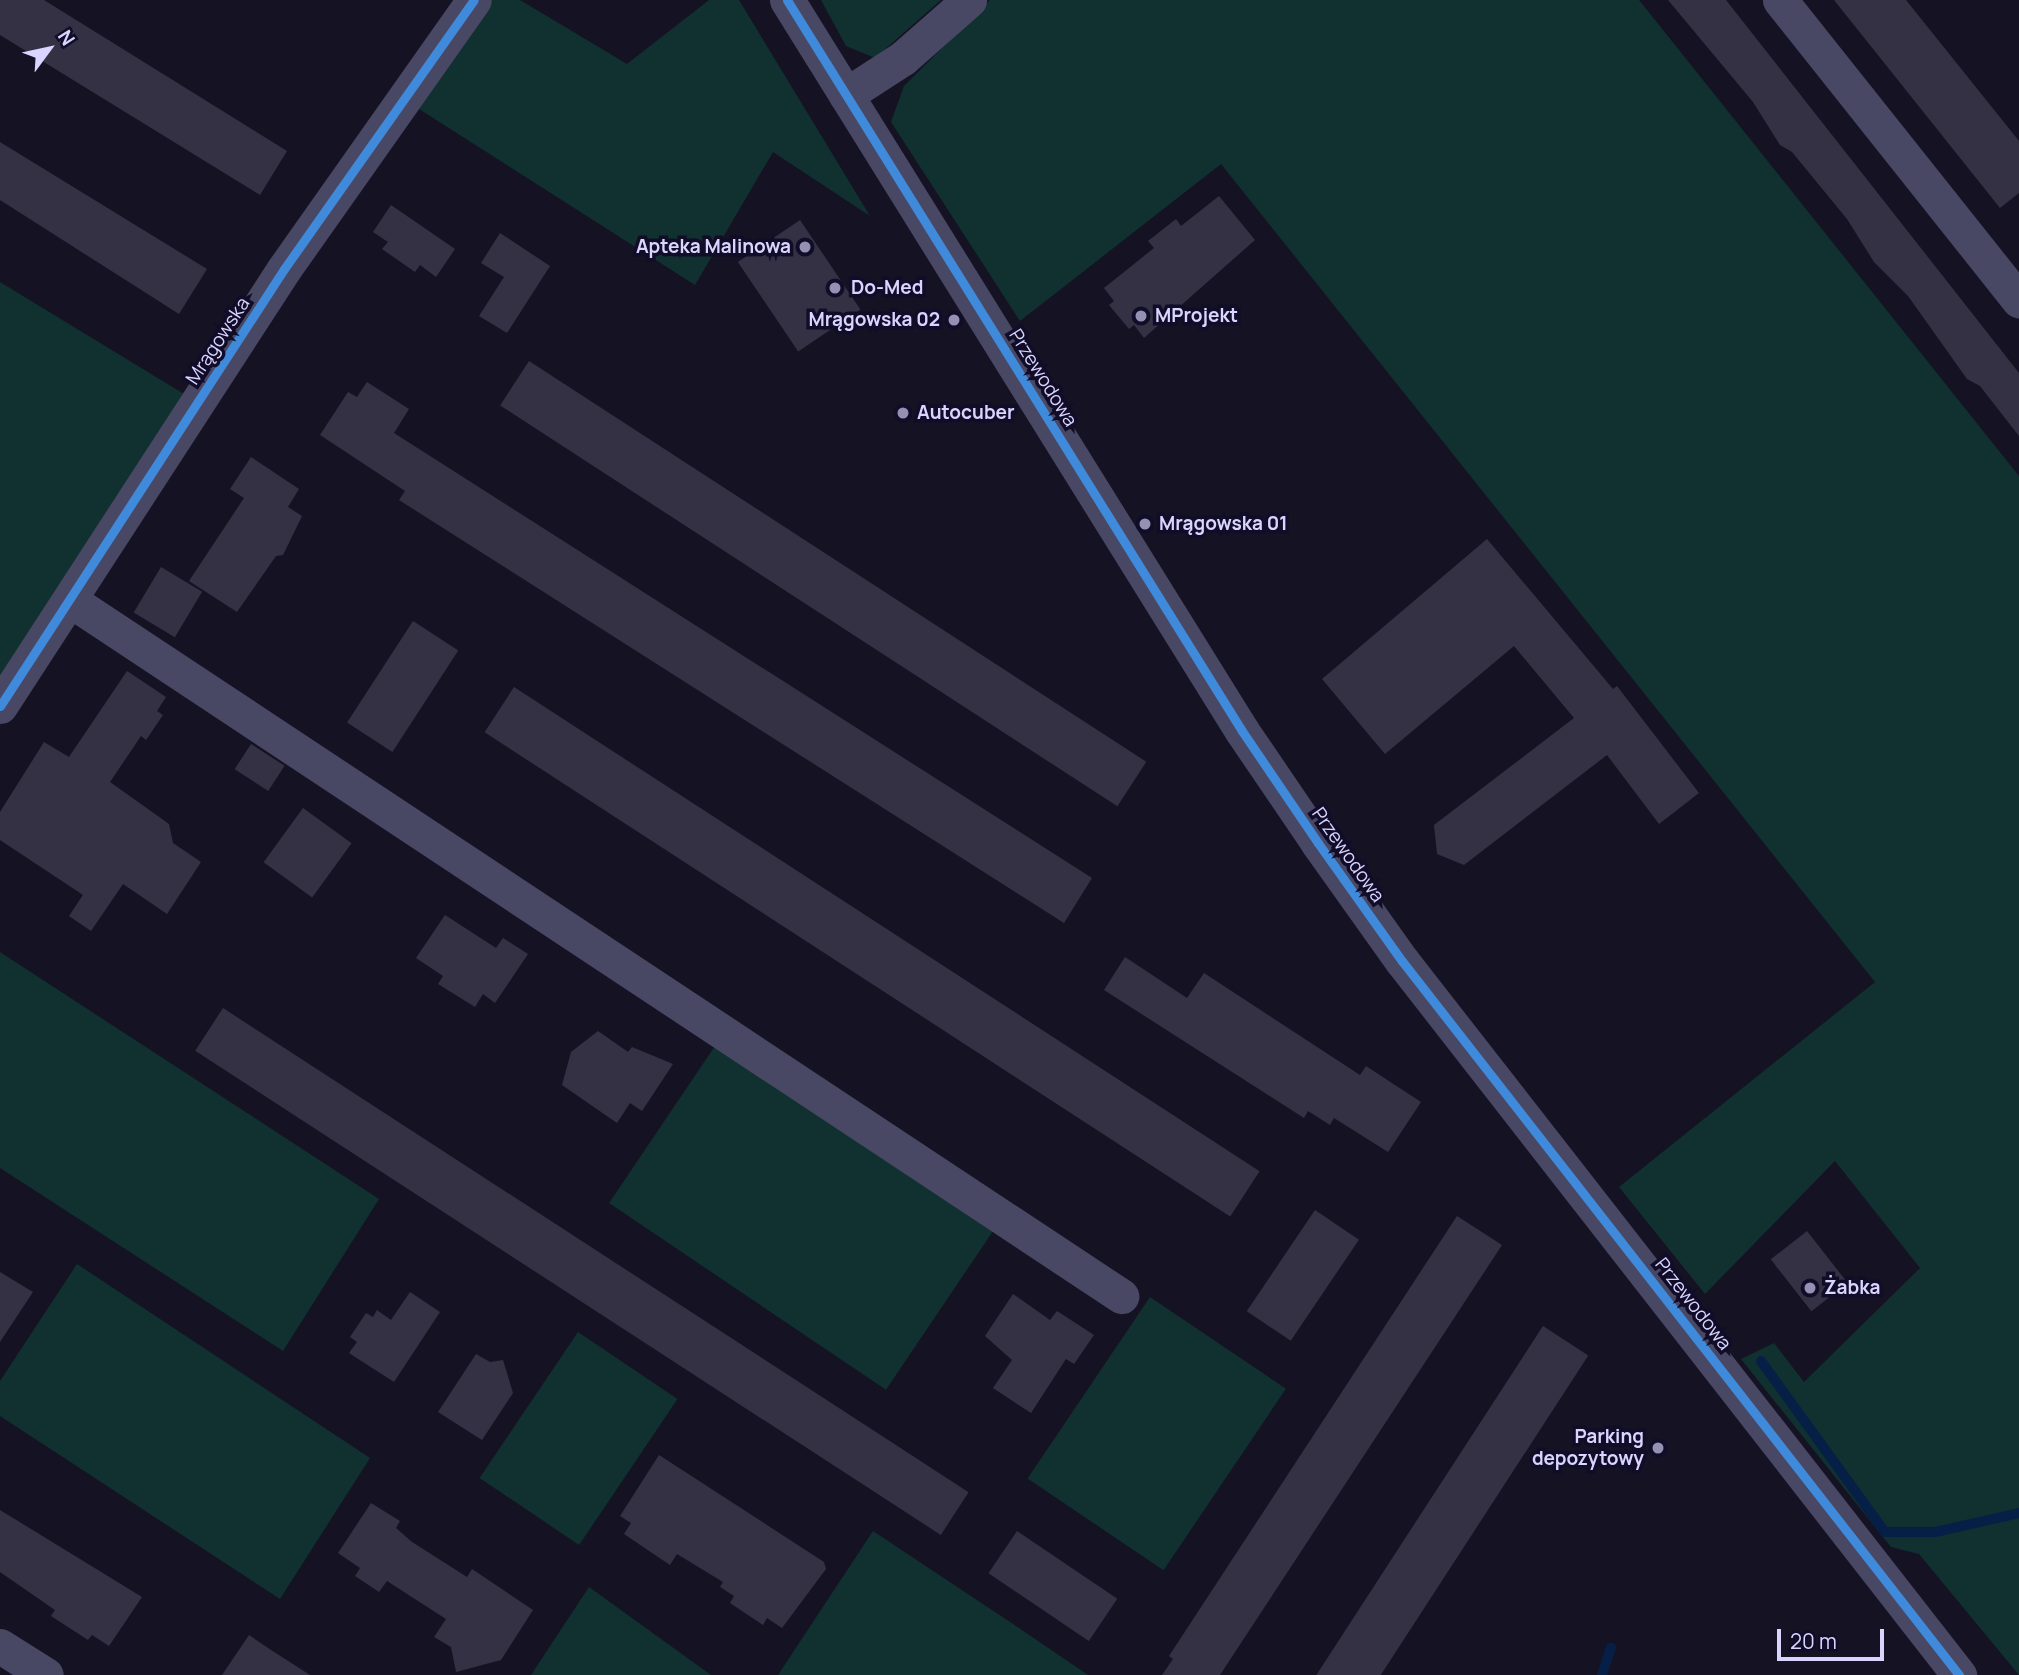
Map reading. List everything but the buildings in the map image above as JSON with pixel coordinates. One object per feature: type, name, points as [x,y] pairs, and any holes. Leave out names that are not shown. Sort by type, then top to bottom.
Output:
[{"type":"street","name":"Mrągowska","points":[[0,706],[285,269],[474,0]]},
{"type":"street","name":"Przewodowa","points":[[787,0],[1242,731],[1326,854],[1959,1675]]},
{"type":"street","points":[[846,95],[903,58],[968,0]]},
{"type":"street","points":[[1780,0],[2019,301]]},
{"type":"street","points":[[70,600],[1121,1296]]},
{"type":"street","points":[[0,1646],[46,1675]]},
{"type":"green space","points":[[488,0],[520,0],[627,64],[709,0],[739,0],[870,216],[773,152],[695,285],[419,109]]},
{"type":"green space","points":[[821,0],[941,0],[875,58],[846,46]]},
{"type":"green space","points":[[990,0],[1639,0],[2019,476],[2019,1675],[1919,1554],[1891,1547],[1741,1359],[1774,1343],[1804,1382],[1920,1268],[1835,1161],[1705,1294],[1619,1187],[1875,982],[1221,164],[1020,321],[891,122],[904,86]]},
{"type":"green space","points":[[0,282],[184,394],[0,676]]},
{"type":"green space","points":[[0,952],[379,1199],[283,1351],[0,1168]]},
{"type":"green space","points":[[717,1043],[994,1230],[886,1390],[609,1203]]},
{"type":"green space","points":[[77,1264],[370,1458],[280,1599],[0,1416],[0,1381]]},
{"type":"green space","points":[[1150,1297],[1286,1389],[1163,1570],[1028,1479]]},
{"type":"green space","points":[[578,1332],[677,1399],[579,1545],[480,1478]]},
{"type":"green space","points":[[873,1531],[1013,1624],[1088,1675],[778,1675]]},
{"type":"green space","points":[[589,1587],[711,1675],[531,1675]]},
{"type":"waterway","points":[[1761,1361],[1885,1532],[1935,1532],[2019,1513]]},
{"type":"waterway","points":[[1602,1675],[1611,1647]]},
{"type":"cycle path","points":[[0,706],[284,269],[474,0]]},
{"type":"cycle path","points":[[787,0],[1242,731],[1318,843],[1402,961],[1959,1675]]},
{"type":"place","name":"Apteka Malinowa","points":[[805,247]]},
{"type":"place","name":"Do-Med","points":[[835,288]]},
{"type":"place","name":"MProjekt","points":[[1141,316]]},
{"type":"place","name":"Mrągowska 02","points":[[954,320]]},
{"type":"place","name":"Autocuber","points":[[903,413]]},
{"type":"place","name":"Mrągowska 01","points":[[1145,524]]},
{"type":"place","name":"Żabka","points":[[1810,1288]]},
{"type":"place","name":"Parking depozytowy","points":[[1658,1448]]}]
